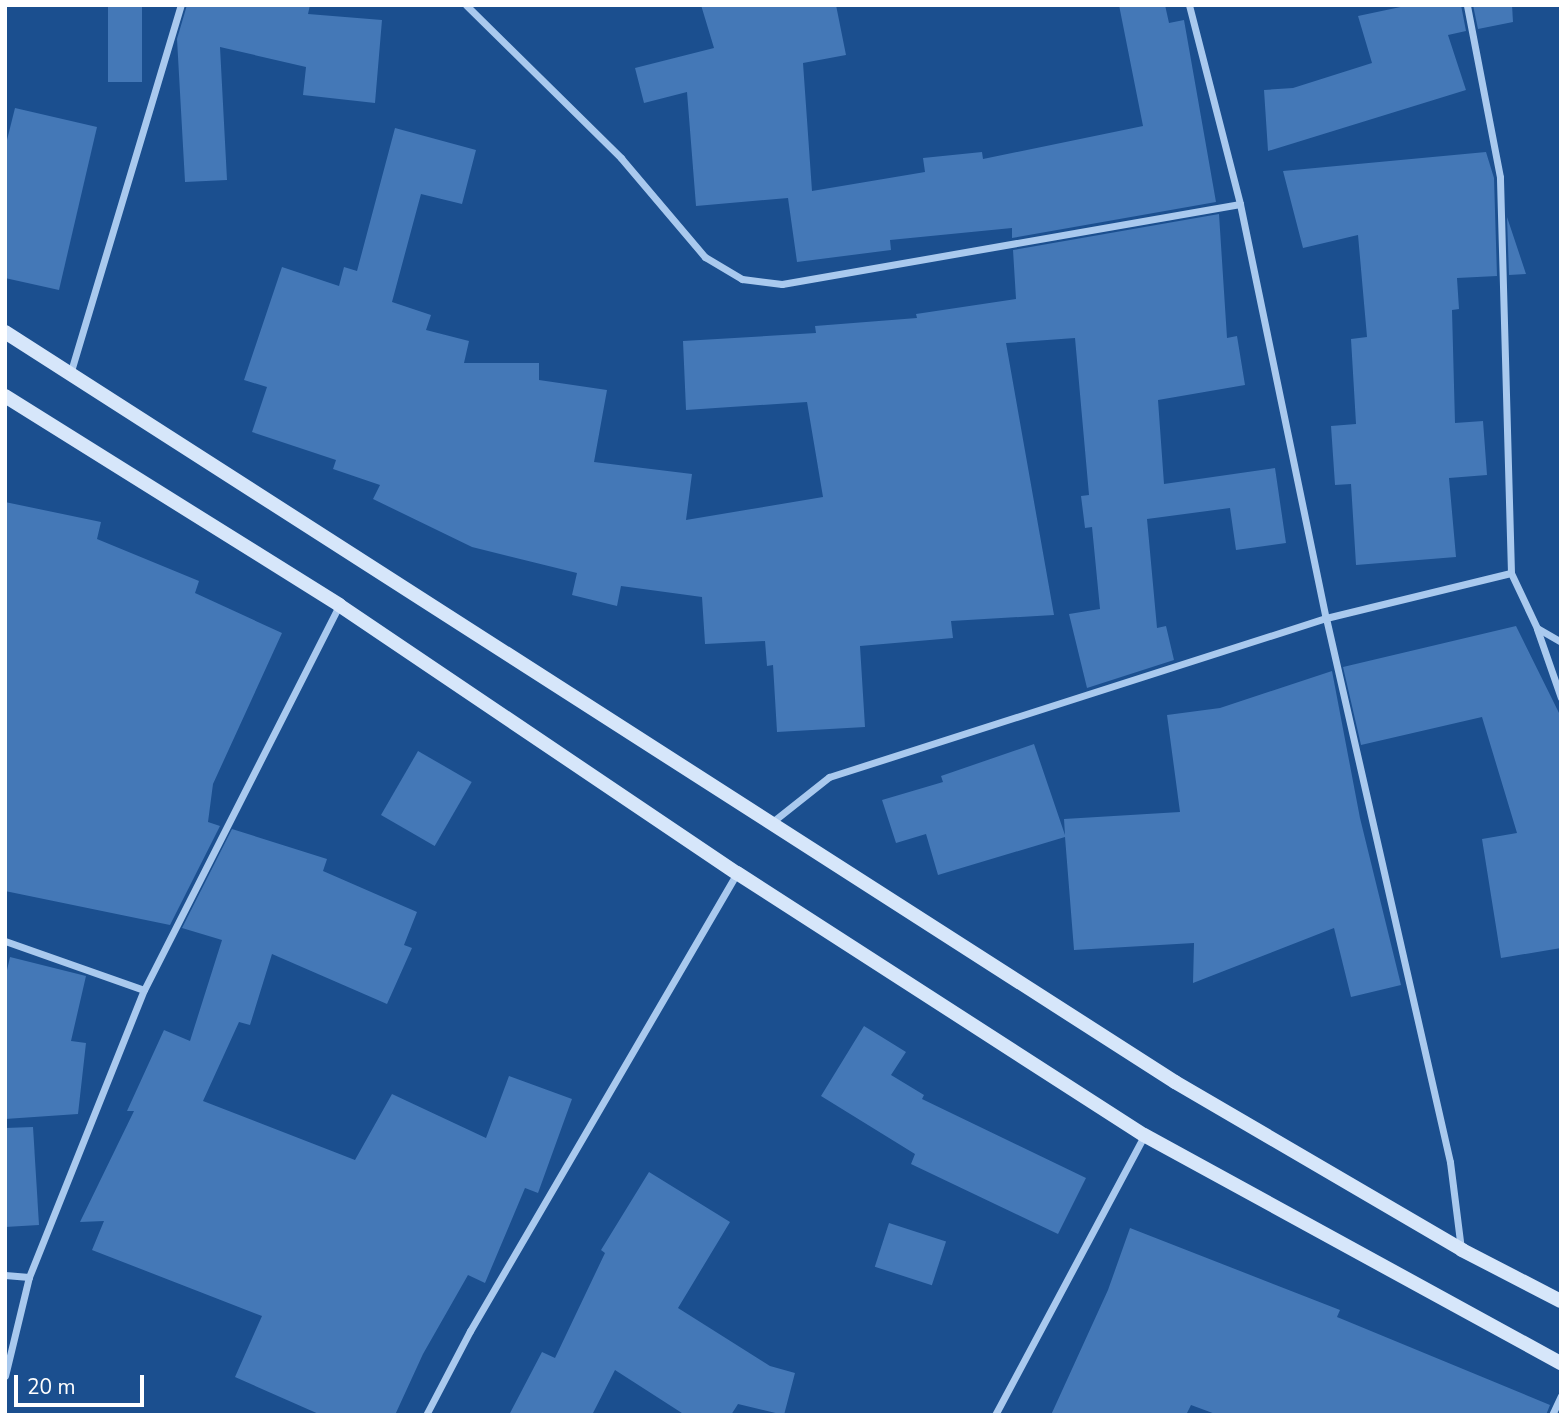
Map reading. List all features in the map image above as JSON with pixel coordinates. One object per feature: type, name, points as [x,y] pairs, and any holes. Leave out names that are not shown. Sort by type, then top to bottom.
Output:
[{"type":"main road","points":[[5,332],[71,371],[1175,1082],[1462,1250],[1561,1301]]},
{"type":"main road","points":[[5,396],[339,605],[737,873],[1144,1135],[1561,1363]]},
{"type":"street","points":[[71,371],[181,5]]},
{"type":"street","points":[[466,5],[621,158],[705,257],[742,279],[782,284],[1240,204]]},
{"type":"street","points":[[1189,5],[1240,204],[1326,618],[1450,1163],[1462,1250]]},
{"type":"street","points":[[1467,5],[1500,177],[1511,573],[1537,628],[1561,698]]},
{"type":"street","points":[[771,822],[829,777],[1326,618],[1511,573]]},
{"type":"street","points":[[5,1376],[29,1277],[144,990],[339,605]]},
{"type":"street","points":[[1537,628],[1561,642]]},
{"type":"street","points":[[426,1415],[470,1331],[737,873]]},
{"type":"street","points":[[5,941],[144,990]]},
{"type":"street","points":[[995,1415],[1144,1135]]},
{"type":"street","points":[[5,1275],[29,1277]]},
{"type":"street","points":[[1552,1415],[1561,1396]]},
{"type":"building","points":[[108,5],[142,5],[142,82],[108,82]]},
{"type":"building","points":[[187,5],[310,5],[308,14],[382,20],[375,103],[303,95],[306,67],[220,47],[227,180],[185,182],[177,39]]},
{"type":"building","points":[[701,5],[836,5],[846,55],[803,63],[812,191],[925,172],[923,158],[982,152],[983,159],[1143,126],[1119,5],[1165,5],[1169,23],[1184,20],[1216,202],[1012,238],[1012,228],[890,240],[891,250],[797,262],[788,198],[696,206],[687,92],[644,103],[635,68],[714,48]]},
{"type":"building","points":[[1410,5],[1461,5],[1466,31],[1448,35],[1466,90],[1268,151],[1264,90],[1293,88],[1372,63],[1358,16]]},
{"type":"building","points":[[1473,5],[1512,5],[1513,22],[1478,29]]},
{"type":"building","points":[[15,108],[97,127],[59,290],[5,278],[5,148]]},
{"type":"building","points":[[395,128],[476,150],[462,204],[421,194],[392,302],[431,315],[426,330],[469,341],[464,363],[539,363],[539,380],[607,390],[594,462],[692,474],[686,520],[823,497],[807,402],[686,410],[683,341],[816,333],[815,326],[917,318],[916,314],[1016,299],[1013,250],[1219,214],[1227,338],[1237,336],[1245,385],[1158,400],[1164,484],[1275,468],[1286,543],[1236,550],[1230,508],[1147,519],[1157,628],[1166,626],[1174,660],[1087,688],[1069,614],[1100,609],[1092,527],[1085,528],[1081,496],[1089,495],[1075,338],[1006,343],[1054,615],[951,621],[953,638],[860,646],[865,727],[777,732],[773,665],[767,666],[765,641],[705,644],[702,597],[621,586],[617,606],[572,595],[577,573],[472,547],[373,499],[380,485],[333,469],[336,460],[252,432],[267,387],[244,380],[282,267],[339,286],[344,267],[357,271]]},
{"type":"building","points":[[1486,152],[1494,178],[1497,276],[1457,278],[1459,309],[1452,310],[1455,423],[1483,421],[1487,475],[1449,478],[1456,557],[1356,565],[1351,484],[1335,485],[1331,426],[1356,424],[1351,339],[1367,337],[1358,235],[1303,248],[1283,171]]},
{"type":"building","points":[[1507,217],[1526,274],[1509,275]]},
{"type":"building","points":[[5,502],[101,522],[97,539],[199,581],[195,593],[282,633],[213,784],[208,822],[220,826],[170,925],[5,891]]},
{"type":"building","points":[[1516,626],[1561,717],[1561,948],[1501,958],[1482,839],[1517,833],[1482,717],[1361,745],[1343,667]]},
{"type":"building","points":[[1332,671],[1360,818],[1401,985],[1351,997],[1334,928],[1193,983],[1194,943],[1074,950],[1065,837],[938,875],[926,834],[896,843],[882,800],[943,782],[941,776],[1034,744],[1065,835],[1064,819],[1180,812],[1167,715],[1220,708]]},
{"type":"building","points":[[418,751],[472,782],[435,846],[381,815]]},
{"type":"building","points":[[232,829],[327,859],[323,871],[417,912],[404,945],[412,948],[387,1004],[272,954],[250,1025],[239,1022],[203,1101],[355,1160],[392,1094],[486,1138],[509,1076],[572,1099],[538,1193],[525,1188],[485,1283],[468,1275],[423,1354],[395,1415],[321,1415],[235,1377],[262,1316],[92,1250],[104,1221],[80,1222],[134,1111],[127,1111],[164,1030],[190,1041],[222,940],[182,928]]},
{"type":"building","points":[[10,957],[86,976],[71,1041],[86,1043],[78,1114],[5,1119],[5,979]]},
{"type":"building","points":[[864,1026],[906,1052],[891,1075],[924,1095],[922,1099],[1086,1178],[1058,1234],[911,1164],[915,1154],[821,1096]]},
{"type":"building","points":[[33,1127],[39,1225],[5,1227],[5,1128]]},
{"type":"building","points":[[649,1172],[730,1222],[678,1308],[770,1366],[795,1373],[784,1415],[738,1404],[731,1415],[685,1415],[615,1370],[592,1415],[509,1415],[542,1352],[555,1358],[605,1253],[601,1250]]},
{"type":"building","points":[[889,1223],[946,1242],[932,1285],[875,1267]]},
{"type":"building","points":[[1130,1228],[1340,1310],[1337,1317],[1550,1405],[1546,1415],[1218,1415],[1191,1405],[1186,1415],[1051,1415],[1108,1290]]}]
